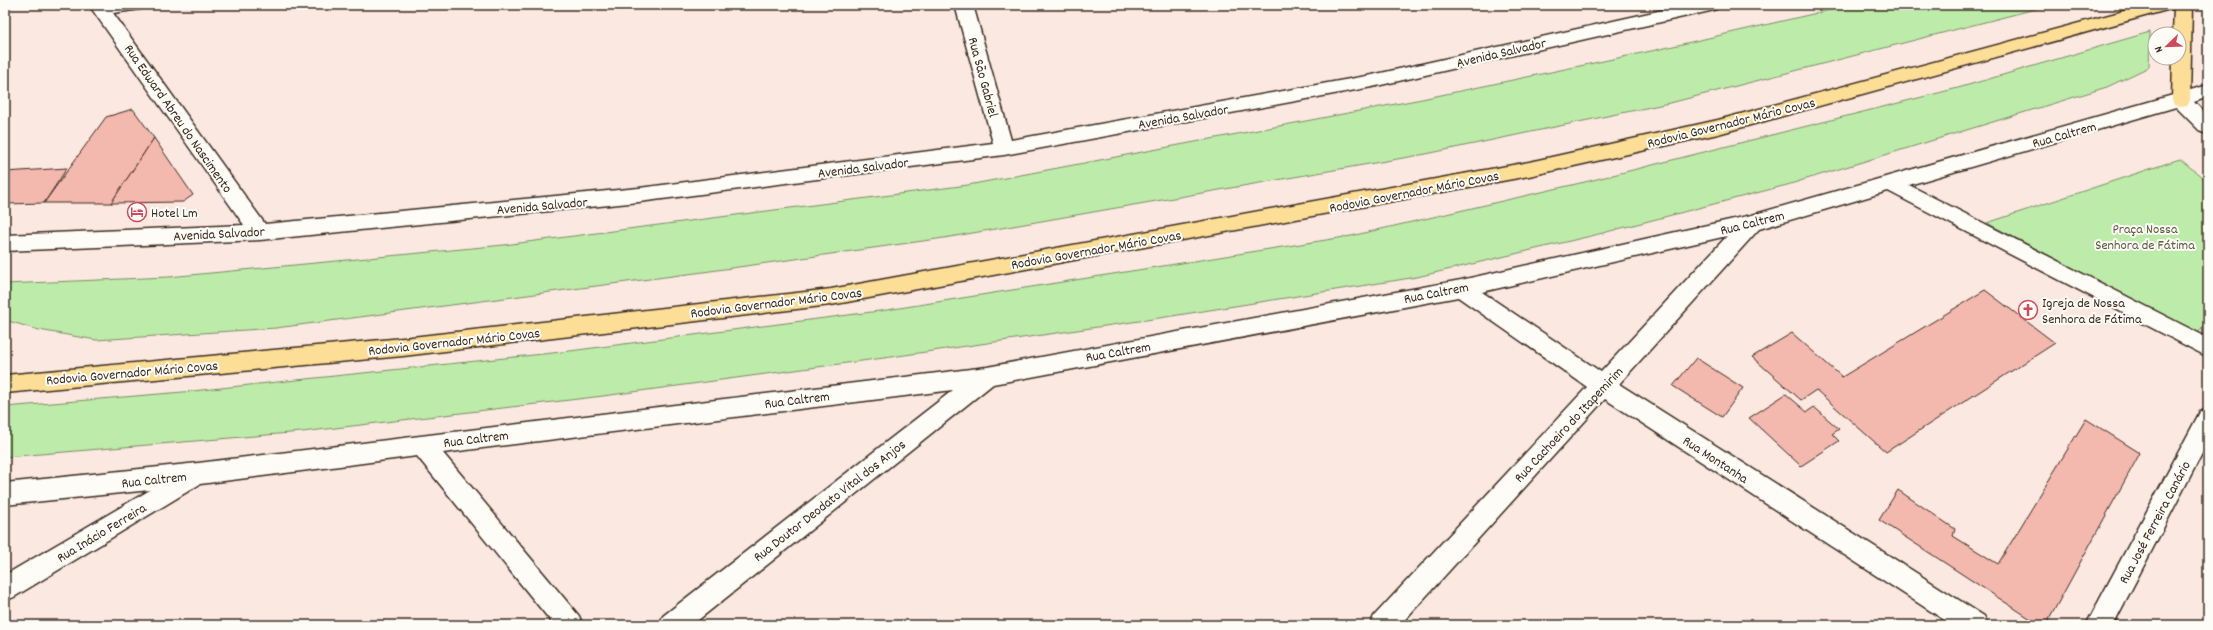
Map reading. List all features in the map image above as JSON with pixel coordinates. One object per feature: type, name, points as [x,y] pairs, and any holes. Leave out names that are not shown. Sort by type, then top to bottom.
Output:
[{"type":"highway","name":"Rodovia Governador Mário Covas","points":[[5,384],[403,347],[831,297],[1537,168],[1718,127],[2167,5]]},
{"type":"highway","points":[[2181,100],[2183,5]]},
{"type":"street","points":[[100,7],[135,5]]},
{"type":"street","name":"Rua São Gabriel","points":[[964,5],[1004,148]]},
{"type":"street","name":"Avenida Salvador","points":[[5,243],[260,232],[639,195],[1004,148],[1372,81],[1704,6]]},
{"type":"street","name":"Rua Edward Abreu do Nascimento","points":[[100,7],[260,232]]},
{"type":"street","name":"Rua Caltrem","points":[[5,494],[198,474],[422,444],[987,376],[1461,288],[1752,223],[2208,91]]},
{"type":"street","points":[[2181,100],[2208,127]]},
{"type":"street","points":[[1891,184],[2208,348]]},
{"type":"street","name":"Rua Cachoeiro do Itapemirim","points":[[1383,625],[1752,223]]},
{"type":"street","name":"Rua Montanha","points":[[1461,288],[1603,386],[1975,625]]},
{"type":"street","name":"Rua Doutor Deodato Vital dos Anjos","points":[[672,625],[987,376]]},
{"type":"street","name":"Rua José Ferreira Canário","points":[[2099,625],[2208,419]]},
{"type":"street","points":[[422,444],[570,625]]},
{"type":"street","name":"Rua Inácio Ferreira","points":[[5,589],[198,474]]},
{"type":"green space","points":[[1852,5],[2051,5],[1674,102],[1426,154],[944,238],[703,272],[276,328],[96,340],[39,330],[5,320],[5,284],[169,277],[504,245],[968,185],[1422,99],[1656,50]]},
{"type":"green space","points":[[2147,33],[2147,66],[2149,67],[2107,87],[1787,185],[1591,236],[1417,277],[1153,319],[891,357],[603,396],[302,432],[5,457],[5,407],[183,392],[562,352],[887,310],[1351,236],[1589,181],[1958,88]]},
{"type":"green space","name":"Praça Nossa Senhora de Fátima","points":[[2180,159],[2208,182],[2208,317],[2198,334],[1987,223]]},
{"type":"building","points":[[133,109],[154,138],[111,203],[44,203],[106,117]]},
{"type":"building","points":[[154,138],[193,195],[183,202],[111,203]]},
{"type":"building","points":[[67,168],[44,203],[5,204],[5,172]]},
{"type":"building","points":[[1985,290],[2055,343],[1886,452],[1816,390],[1801,400],[1752,357],[1792,333],[1842,377]]},
{"type":"building","points":[[1696,358],[1743,388],[1722,417],[1673,386]]},
{"type":"building","points":[[1786,394],[1807,412],[1814,407],[1839,429],[1832,434],[1839,441],[1801,466],[1749,418]]},
{"type":"building","points":[[2086,419],[2140,453],[2046,625],[2040,625],[1879,520],[1898,490],[1955,529],[1953,536],[1998,564]]},
{"type":"place","name":"Hotel Lm","points":[[137,212]]},
{"type":"place","name":"Igreja de Nossa Senhora de Fátima","points":[[2028,310]]}]
